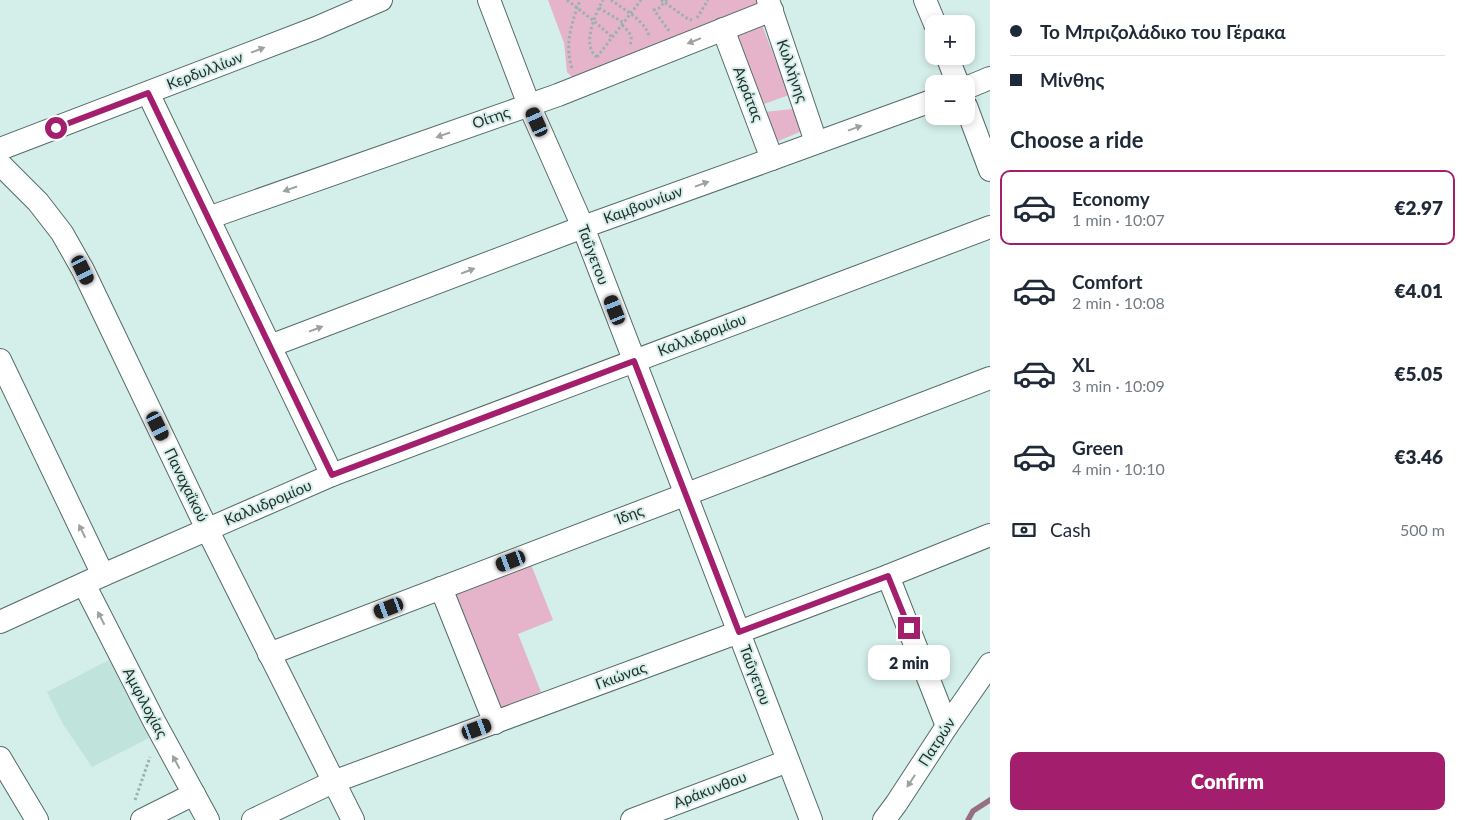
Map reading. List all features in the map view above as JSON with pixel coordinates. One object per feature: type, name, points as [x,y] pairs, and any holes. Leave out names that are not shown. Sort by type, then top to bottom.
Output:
[{"type":"street","name":"Κερδυλλίων","points":[[0,149],[316,28],[381,0]]},
{"type":"street","name":"Ταΰγετου","points":[[489,0],[529,105],[583,227],[810,820]]},
{"type":"street","points":[[925,0],[931,15]]},
{"type":"street","name":"Οίτης","points":[[208,218],[529,105],[723,29],[770,5]]},
{"type":"street","name":"Κυλλήνης","points":[[770,5],[816,142]]},
{"type":"street","name":"Ακράτας","points":[[723,29],[772,159]]},
{"type":"street","points":[[975,84],[990,78]]},
{"type":"street","points":[[148,93],[332,475]]},
{"type":"street","name":"Καμβουνίων","points":[[270,346],[583,227],[925,103]]},
{"type":"street","points":[[973,125],[990,170]]},
{"type":"street","name":"Παναχαΐκού","points":[[0,164],[38,202],[62,233],[83,270],[207,529],[353,820]]},
{"type":"street","name":"Καλλιδρομίου","points":[[0,622],[332,475],[990,227]]},
{"type":"street","name":"Αμφιλοχίας","points":[[0,360],[154,721],[208,820]]},
{"type":"street","name":"Ίδης","points":[[269,654],[990,378]]},
{"type":"street","name":"Γκιώνας","points":[[253,820],[333,782],[888,576],[990,535]]},
{"type":"street","points":[[888,576],[947,726]]},
{"type":"street","points":[[441,588],[495,723]]},
{"type":"street","name":"Πατρών","points":[[884,820],[990,664]]},
{"type":"street","points":[[0,758],[37,820]]},
{"type":"street","name":"Αράκυνθου","points":[[632,820],[788,761]]},
{"type":"street","points":[[139,811],[194,794]]},
{"type":"path","points":[[567,0],[612,37]]},
{"type":"path","points":[[573,71],[569,59],[568,46],[570,29],[580,0]]},
{"type":"path","points":[[602,0],[588,42],[592,54],[604,58]]},
{"type":"path","points":[[611,0],[642,24],[649,34],[648,59]]},
{"type":"path","points":[[591,64],[641,0]]},
{"type":"path","points":[[661,0],[688,19],[695,21],[708,0]]},
{"type":"path","points":[[666,2],[654,10],[672,36]]},
{"type":"path","points":[[598,8],[623,24],[631,36],[630,45]]},
{"type":"path","points":[[139,811],[151,754]]},
{"type":"shaded area","points":[[548,0],[762,0],[762,5],[574,79],[567,72],[564,43]]},
{"type":"shaded area","points":[[762,25],[789,95],[761,105],[735,36]]},
{"type":"shaded area","points":[[793,109],[802,131],[776,142],[764,112]]},
{"type":"shaded area","points":[[530,562],[553,620],[518,634],[541,692],[495,711],[449,594]]},
{"type":"shaded area","points":[[109,660],[149,738],[92,767],[63,724],[47,692]]},
{"type":"waterway","points":[[968,820],[973,811],[990,800]]},
{"type":"route","points":[[56,128],[148,93],[332,475],[634,361],[739,632],[888,576],[909,628]]}]
